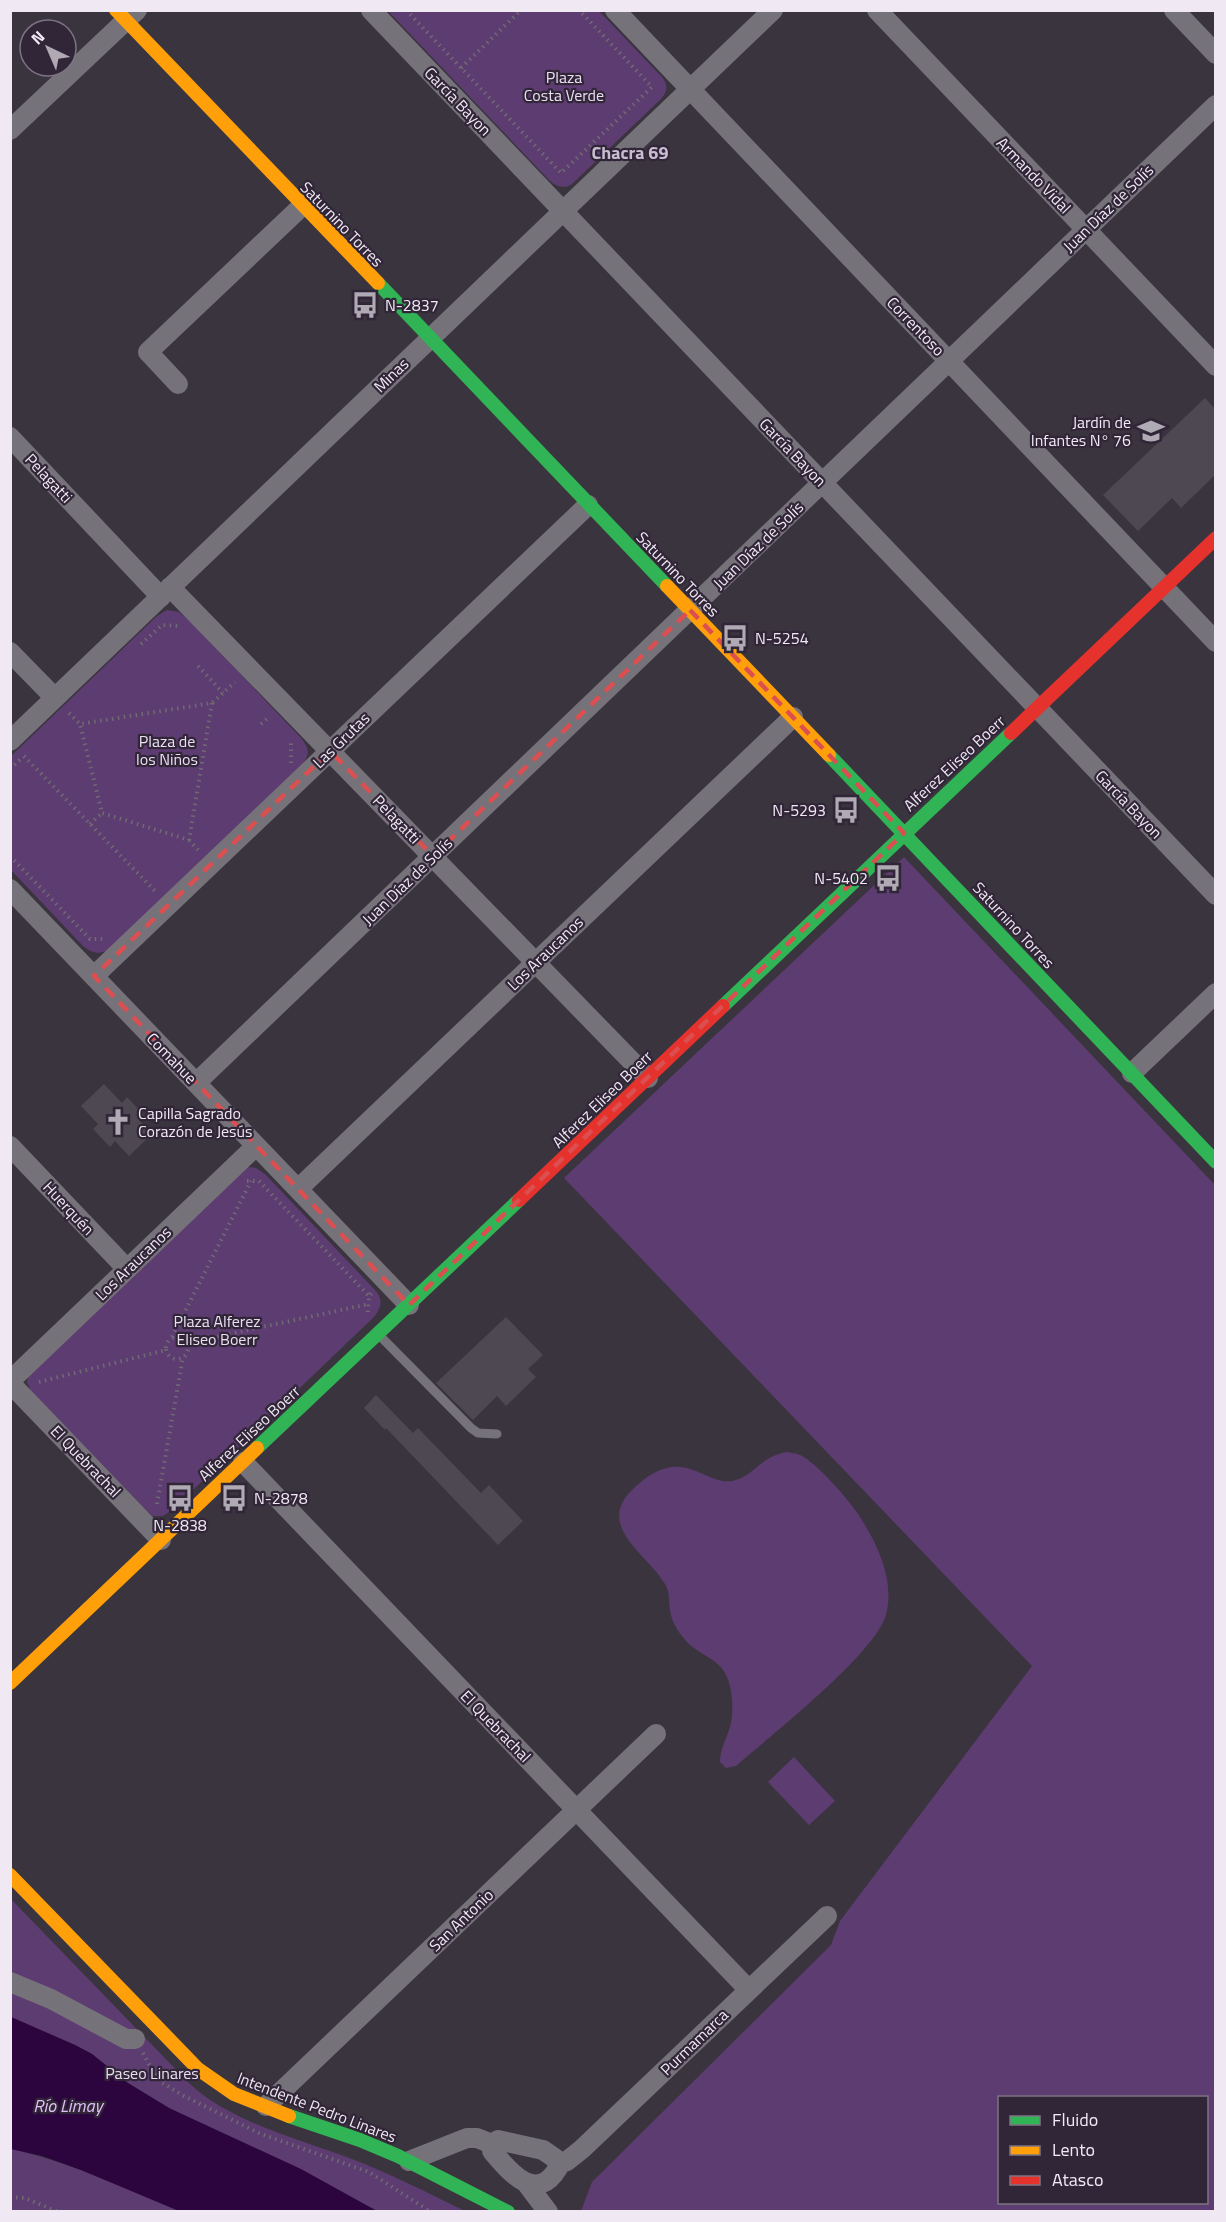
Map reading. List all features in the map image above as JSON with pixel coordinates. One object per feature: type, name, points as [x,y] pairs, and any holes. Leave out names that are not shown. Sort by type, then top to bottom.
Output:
[{"type":"street","name":"García Bayon","points":[[371,10],[1215,895]]},
{"type":"street","name":"Correntoso","points":[[615,10],[1215,642]]},
{"type":"street","name":"Minas","points":[[10,741],[772,10]]},
{"type":"street","name":"Armando Vidal","points":[[877,10],[1215,366]]},
{"type":"street","points":[[1174,10],[1215,54]]},
{"type":"street","points":[[10,130],[126,14]]},
{"type":"street","name":"Saturnino Torres","points":[[126,14],[302,206],[904,833],[1215,1162]]},
{"type":"street","name":"Juan Díaz de Solís","points":[[196,1083],[1215,105]]},
{"type":"street","points":[[178,384],[148,352],[302,206]]},
{"type":"street","name":"Pelagatti","points":[[10,437],[165,592],[330,751],[648,1077]]},
{"type":"street","name":"Las Grutas","points":[[94,976],[588,505]]},
{"type":"street","name":"Alferez Eliseo Boerr","points":[[10,1683],[1215,538]]},
{"type":"street","points":[[10,652],[55,698]]},
{"type":"street","name":"Los Araucanos","points":[[298,1189],[793,717]]},
{"type":"street","name":"Comahue","points":[[10,889],[409,1305]]},
{"type":"street","points":[[1132,1073],[1215,993]]},
{"type":"street","name":"Huerquén","points":[[10,1146],[127,1269]]},
{"type":"street","name":"Los Araucanos","points":[[10,1382],[256,1146]]},
{"type":"street","name":"El Quebrachal","points":[[10,1382],[161,1540]]},
{"type":"street","name":"El Quebrachal","points":[[243,1462],[749,1990]]},
{"type":"street","name":"San Antonio","points":[[266,2106],[656,1734]]},
{"type":"street","name":"Intendente Pedro Linares","points":[[10,1875],[198,2069],[230,2093],[360,2140],[409,2161],[508,2211]]},
{"type":"street","name":"Purmamarca","points":[[526,2184],[537,2185],[549,2179],[558,2168],[558,2164],[567,2161],[582,2149],[827,1916]]},
{"type":"street","points":[[10,1982],[51,1999],[126,2039],[135,2039]]},
{"type":"street","points":[[409,2161],[467,2138],[477,2138],[492,2144]]},
{"type":"street","points":[[492,2144],[498,2140],[543,2150],[553,2155],[558,2164]]},
{"type":"street","points":[[492,2144],[491,2149],[494,2153],[518,2179],[526,2184],[548,2211]]},
{"type":"lane","points":[[378,1334],[467,1425],[478,1432],[497,1434]]},
{"type":"path","points":[[406,10],[561,173],[652,87]]},
{"type":"path","points":[[461,68],[521,10]]},
{"type":"path","points":[[579,10],[652,87],[659,88]]},
{"type":"path","points":[[136,649],[162,625],[181,626],[188,633]]},
{"type":"path","points":[[198,666],[223,693]]},
{"type":"path","points":[[228,675],[241,689]]},
{"type":"path","points":[[80,724],[212,703],[234,682]]},
{"type":"path","points":[[189,840],[212,703]]},
{"type":"path","points":[[62,720],[78,705]]},
{"type":"path","points":[[262,710],[277,725]]},
{"type":"path","points":[[69,713],[80,724],[102,813]]},
{"type":"path","points":[[261,724],[269,717]]},
{"type":"path","points":[[283,771],[291,763],[293,742],[285,734]]},
{"type":"path","points":[[10,769],[32,748]]},
{"type":"path","points":[[24,756],[156,893]]},
{"type":"path","points":[[200,771],[206,777]]},
{"type":"path","points":[[90,824],[102,813]]},
{"type":"path","points":[[102,813],[189,840],[200,851],[192,858]]},
{"type":"path","points":[[10,856],[90,939],[108,939]]},
{"type":"path","points":[[148,900],[163,886]]},
{"type":"path","points":[[242,1181],[259,1181],[369,1296],[369,1311],[361,1319]]},
{"type":"path","points":[[183,1357],[173,1358],[166,1350],[167,1343],[251,1181]]},
{"type":"path","points":[[188,1344],[369,1304]]},
{"type":"path","points":[[157,1504],[183,1357],[188,1351],[188,1344],[183,1338],[171,1338]]},
{"type":"path","points":[[39,1382],[166,1350]]},
{"type":"path","points":[[39,1374],[39,1389]]},
{"type":"path","points":[[149,1503],[167,1504]]},
{"type":"path","points":[[10,2197],[25,2198],[58,2211]]},
{"type":"highlighted area","points":[[690,610],[904,833],[409,1305],[94,976],[330,751],[433,856]]},
{"type":"green space","name":"Plaza Costa Verde","points":[[388,11],[599,11],[662,77],[666,91],[661,99],[572,184],[558,186],[550,181]]},
{"type":"green space","name":"Plaza de los Niños","points":[[167,610],[179,612],[189,620],[301,738],[308,753],[303,763],[109,950],[95,953],[83,946],[11,870],[11,756],[157,616]]},
{"type":"green space","points":[[904,857],[1215,1185],[1215,2211],[581,2211],[592,2182],[831,1945],[840,1921],[1032,1666],[564,1178]]},
{"type":"green space","name":"Plaza Alferez Eliseo Boerr","points":[[250,1167],[266,1175],[375,1290],[380,1300],[379,1310],[172,1510],[163,1516],[152,1516],[31,1391],[27,1382],[28,1377],[245,1168]]},
{"type":"green space","points":[[787,1452],[807,1459],[823,1473],[849,1502],[867,1528],[879,1551],[886,1576],[888,1602],[886,1615],[878,1632],[862,1651],[819,1694],[736,1766],[726,1768],[720,1762],[732,1714],[728,1679],[718,1664],[692,1646],[677,1629],[672,1619],[665,1584],[628,1540],[619,1516],[622,1503],[632,1490],[660,1470],[671,1467],[688,1468],[717,1480],[732,1481],[746,1476],[770,1458]]},
{"type":"green space","points":[[794,1757],[835,1801],[809,1825],[768,1782]]},
{"type":"green space","name":"Paseo Linares","points":[[10,1898],[189,2083],[205,2096],[244,2119],[367,2165],[465,2211],[377,2211],[169,2108],[128,2083],[92,2054],[11,2017]]},
{"type":"green space","points":[[11,2149],[75,2168],[179,2211],[11,2212]]},
{"type":"water","name":"Río Limay","points":[[11,2017],[92,2054],[128,2083],[169,2108],[301,2169],[377,2211],[179,2211],[81,2170],[42,2156],[11,2149]]},
{"type":"building","points":[[1205,398],[1215,409],[1215,475],[1181,508],[1172,498],[1138,531],[1103,495]]},
{"type":"building","name":"Capilla Sagrado Corazón de Jesús","points":[[104,1084],[122,1103],[127,1097],[144,1115],[139,1120],[152,1134],[129,1156],[115,1141],[110,1147],[93,1129],[98,1124],[81,1106]]},
{"type":"building","points":[[506,1317],[543,1355],[528,1369],[536,1377],[506,1406],[497,1396],[473,1420],[436,1383]]},
{"type":"building","points":[[376,1395],[413,1433],[418,1428],[481,1493],[489,1485],[523,1521],[498,1545],[364,1408]]},
{"type":"traffic: fast","points":[[378,283],[667,586]]},
{"type":"traffic: fast","points":[[723,1006],[1011,733]]},
{"type":"traffic: fast","points":[[829,755],[1216,1162]]},
{"type":"traffic: fast","points":[[257,1448],[519,1200]]},
{"type":"traffic: fast","points":[[289,2116],[360,2140],[398,2156],[508,2212]]},
{"type":"traffic: slow","points":[[116,10],[378,283]]},
{"type":"traffic: slow","points":[[667,586],[829,755]]},
{"type":"traffic: slow","points":[[10,1683],[257,1448]]},
{"type":"traffic: slow","points":[[10,1875],[198,2069],[234,2094],[289,2116]]},
{"type":"traffic: jam","points":[[1011,733],[1216,538]]},
{"type":"traffic: jam","points":[[519,1200],[723,1006]]},
{"type":"place","name":"N-2837","points":[[365,305]]},
{"type":"place","name":"Jardín de Infantes N° 76","points":[[1151,431]]},
{"type":"place","name":"N-5254","points":[[735,638]]},
{"type":"place","name":"N-5293","points":[[846,810]]},
{"type":"place","name":"N-5402","points":[[888,878]]},
{"type":"place","name":"Capilla Sagrado Corazón de Jesús","points":[[118,1122]]},
{"type":"place","name":"N-2838","points":[[180,1498]]},
{"type":"place","name":"N-2878","points":[[234,1498]]},
{"type":"district","name":"Chacra 69","points":[[630,153]]}]
